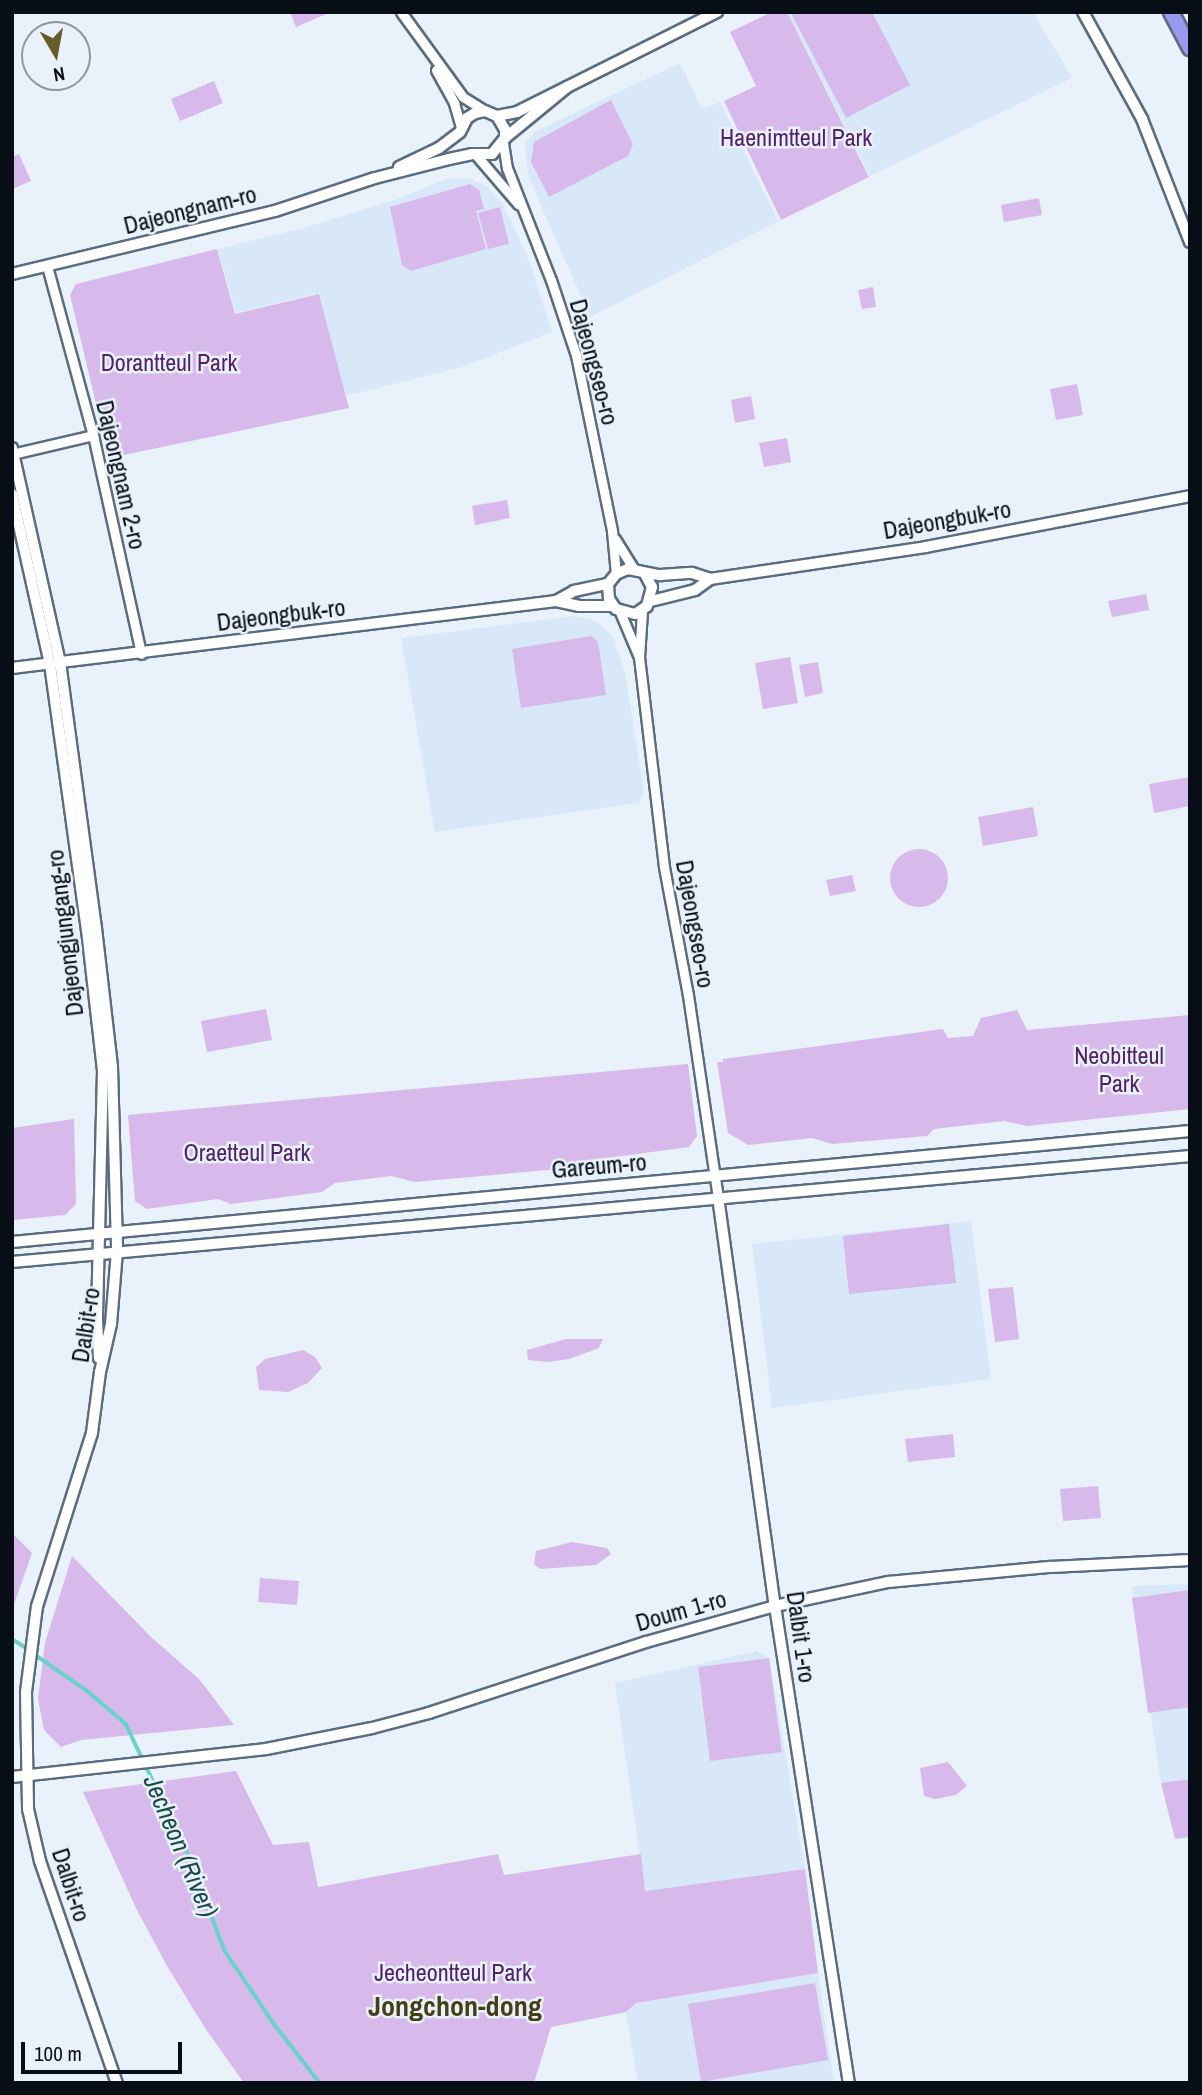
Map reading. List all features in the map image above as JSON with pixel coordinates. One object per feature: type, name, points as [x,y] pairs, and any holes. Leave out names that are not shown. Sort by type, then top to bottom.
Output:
[{"type":"highway","points":[[1171,12],[1190,48]]},
{"type":"street","points":[[401,12],[463,97],[497,116],[517,112],[718,12]]},
{"type":"street","points":[[1083,12],[1142,119],[1190,242]]},
{"type":"street","points":[[424,47],[454,103],[465,148],[522,208]]},
{"type":"street","points":[[375,178],[474,155],[492,154],[504,140],[567,87]]},
{"type":"street","points":[[375,178],[439,148],[461,129],[467,118],[485,111]]},
{"type":"street","points":[[497,116],[505,130],[504,140]]},
{"type":"street","name":"Dajeongseo-ro","points":[[504,140],[507,168],[569,330],[611,531]]},
{"type":"street","name":"Dajeongnam-ro","points":[[12,274],[275,211],[375,178]]},
{"type":"street","name":"Dajeongnam 2-ro","points":[[47,266],[93,435],[141,654]]},
{"type":"street","points":[[13,452],[93,435]]},
{"type":"street","name":"Dajeongjungang-ro","points":[[13,452],[55,663],[113,1067],[117,1251]]},
{"type":"street","name":"Dajeongjungang-ro","points":[[12,494],[55,663],[103,1071],[97,1320],[100,1372]]},
{"type":"street","name":"Dajeongbuk-ro","points":[[710,579],[926,547],[1190,496]]},
{"type":"street","points":[[611,531],[634,569],[645,574],[692,573],[710,579]]},
{"type":"street","points":[[611,531],[616,573]]},
{"type":"street","points":[[634,569],[616,573],[608,584],[607,592],[639,657]]},
{"type":"street","points":[[645,574],[652,587],[651,601]]},
{"type":"street","points":[[556,601],[635,614],[651,601],[695,590],[710,579]]},
{"type":"street","points":[[556,601],[574,591],[608,584]]},
{"type":"street","name":"Dajeongbuk-ro","points":[[12,668],[556,601]]},
{"type":"street","points":[[639,657],[642,611]]},
{"type":"street","name":"Dajeongseo-ro","points":[[639,657],[664,867],[718,1197]]},
{"type":"street","name":"Gareum-ro","points":[[12,1242],[1190,1132]]},
{"type":"street","name":"Gareum-ro","points":[[12,1262],[1190,1156]]},
{"type":"street","name":"Dalbit 1-ro","points":[[718,1197],[775,1606],[849,2083]]},
{"type":"street","name":"Dalbit-ro","points":[[117,1251],[111,1324],[89,1443],[37,1606],[26,1692],[28,1809],[40,1861],[117,2083]]},
{"type":"street","name":"Doum 1-ro","points":[[26,1775],[194,1758],[372,1728],[429,1713],[646,1642],[775,1606],[888,1583],[1051,1567],[1190,1560]]},
{"type":"street","points":[[12,1777],[26,1775]]},
{"type":"shaded area","points":[[787,12],[1033,12],[1072,78],[870,176]]},
{"type":"shaded area","points":[[680,63],[702,109],[720,102],[778,221],[590,317],[528,176],[525,143],[536,131]]},
{"type":"shaded area","points":[[446,179],[471,179],[487,186],[503,204],[529,260],[552,332],[462,367],[346,396],[319,293],[236,313],[218,249],[303,228],[395,200]]},
{"type":"shaded area","points":[[575,616],[596,621],[613,637],[625,672],[644,794],[639,803],[435,832],[401,638]]},
{"type":"shaded area","points":[[971,1221],[991,1379],[772,1408],[752,1244]]},
{"type":"shaded area","points":[[1190,1584],[1190,1779],[1161,1783],[1132,1586]]},
{"type":"shaded area","points":[[757,1651],[769,1658],[805,1869],[645,1891],[615,1683]]},
{"type":"shaded area","points":[[818,1973],[834,2083],[638,2083],[626,2012],[636,2003]]},
{"type":"green space","points":[[290,12],[331,12],[296,27]]},
{"type":"green space","name":"Haenimtteul Park","points":[[772,12],[787,12],[869,177],[781,220],[724,101],[756,86],[730,32]]},
{"type":"green space","points":[[796,12],[872,12],[910,85],[846,118],[792,15]]},
{"type":"green space","points":[[214,81],[223,103],[180,121],[171,99]]},
{"type":"green space","points":[[611,100],[633,144],[628,156],[549,197],[531,162],[534,142]]},
{"type":"green space","points":[[19,154],[31,181],[12,189],[12,157]]},
{"type":"green space","points":[[470,184],[479,190],[484,209],[476,211],[486,249],[411,271],[402,265],[390,207]]},
{"type":"green space","points":[[1039,198],[1042,215],[1004,222],[1001,205]]},
{"type":"green space","points":[[500,207],[509,244],[488,249],[478,213]]},
{"type":"green space","name":"Dorantteul Park","points":[[217,249],[235,314],[319,294],[349,408],[109,458],[70,295],[76,284]]},
{"type":"green space","points":[[873,287],[876,307],[862,309],[858,290]]},
{"type":"green space","points":[[1077,384],[1083,415],[1056,420],[1050,389]]},
{"type":"green space","points":[[751,396],[755,419],[735,423],[731,400]]},
{"type":"green space","points":[[787,438],[791,462],[764,467],[759,443]]},
{"type":"green space","points":[[507,500],[510,518],[475,525],[472,506]]},
{"type":"green space","points":[[1146,594],[1149,610],[1112,617],[1108,601]]},
{"type":"green space","points":[[591,636],[598,642],[606,695],[521,708],[512,649]]},
{"type":"green space","points":[[790,657],[798,703],[763,709],[755,663]]},
{"type":"green space","points":[[818,662],[823,693],[805,697],[799,665]]},
{"type":"green space","points":[[1190,777],[1190,806],[1154,813],[1149,784]]},
{"type":"green space","points":[[1033,807],[1038,836],[983,846],[978,817]]},
{"type":"green space","points":[[919,849],[930,851],[943,862],[948,878],[946,889],[935,902],[919,907],[908,905],[895,894],[890,878],[892,867],[903,854]]},
{"type":"green space","points":[[852,875],[856,891],[830,896],[826,880]]},
{"type":"green space","points":[[266,1009],[272,1040],[207,1052],[201,1021]]},
{"type":"green space","name":"Neobitteul Park","points":[[1017,1010],[1027,1030],[1190,1015],[1190,1109],[1027,1126],[1004,1121],[934,1129],[927,1136],[832,1144],[812,1138],[748,1145],[728,1133],[717,1062],[723,1062],[723,1059],[943,1029],[948,1038],[973,1036],[981,1018]]},
{"type":"green space","name":"Oraetteul Park","points":[[688,1064],[697,1136],[689,1147],[592,1160],[581,1167],[415,1182],[391,1176],[335,1183],[322,1192],[231,1204],[218,1199],[147,1209],[135,1201],[128,1115]]},
{"type":"green space","points":[[74,1119],[76,1204],[65,1215],[12,1220],[12,1128]]},
{"type":"green space","points":[[949,1224],[956,1283],[849,1294],[843,1236]]},
{"type":"green space","points":[[1013,1287],[1019,1339],[995,1342],[988,1289]]},
{"type":"green space","points":[[566,1339],[603,1339],[599,1348],[569,1359],[548,1362],[528,1360],[527,1350]]},
{"type":"green space","points":[[303,1350],[315,1357],[322,1368],[308,1383],[288,1392],[259,1390],[256,1367],[265,1359]]},
{"type":"green space","points":[[953,1434],[955,1457],[908,1462],[905,1439]]},
{"type":"green space","points":[[1098,1486],[1101,1518],[1063,1521],[1060,1489]]},
{"type":"green space","points":[[12,1533],[32,1553],[12,1610]]},
{"type":"green space","points":[[572,1542],[607,1548],[611,1554],[596,1565],[540,1569],[534,1564],[536,1551]]},
{"type":"green space","points":[[72,1556],[151,1637],[200,1680],[234,1725],[81,1740],[61,1747],[44,1730],[38,1699],[45,1643]]},
{"type":"green space","points":[[260,1578],[299,1581],[297,1605],[258,1602]]},
{"type":"green space","points":[[1190,1590],[1190,1707],[1148,1713],[1132,1598]]},
{"type":"green space","points":[[769,1658],[782,1752],[710,1761],[698,1667]]},
{"type":"green space","points":[[948,1762],[967,1786],[956,1795],[935,1799],[924,1796],[920,1768]]},
{"type":"green space","name":"Jecheontteul Park","points":[[236,1771],[273,1845],[309,1842],[318,1887],[498,1854],[504,1875],[641,1854],[645,1891],[805,1869],[818,1973],[636,2003],[626,2012],[551,2027],[534,2083],[244,2083],[205,2028],[167,1966],[136,1908],[83,1792]]},
{"type":"green space","points":[[1190,1779],[1190,1837],[1175,1839],[1161,1783]]},
{"type":"green space","points":[[815,1983],[828,2060],[701,2082],[688,2004]]},
{"type":"waterway","name":"Jecheon (River)","points":[[12,1639],[28,1649]]},
{"type":"waterway","name":"Jecheon (River)","points":[[34,1654],[89,1692],[126,1724],[189,1856],[225,1951],[275,2025],[320,2083]]},
{"type":"district","name":"Jongchon-dong","points":[[455,2006]]}]
